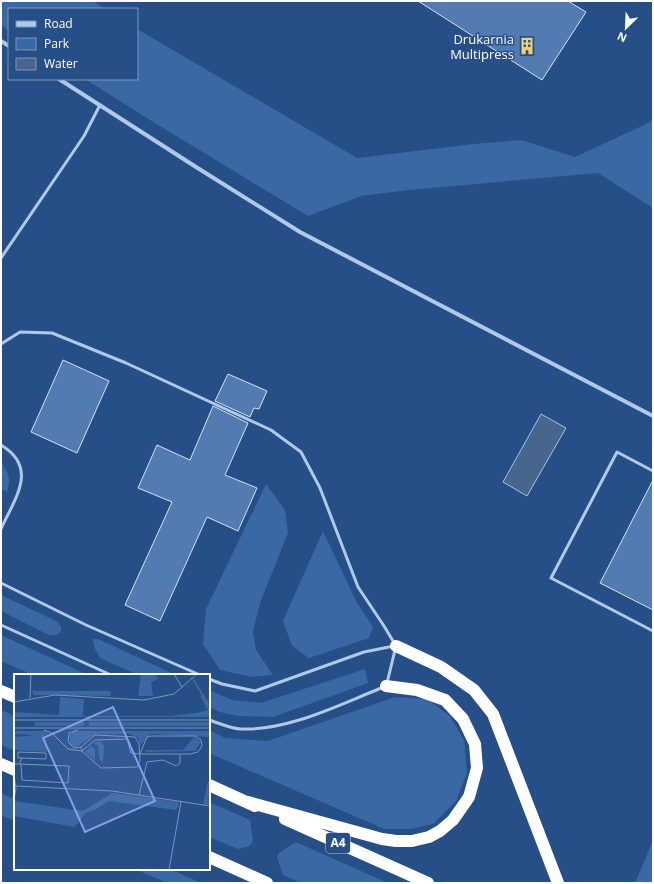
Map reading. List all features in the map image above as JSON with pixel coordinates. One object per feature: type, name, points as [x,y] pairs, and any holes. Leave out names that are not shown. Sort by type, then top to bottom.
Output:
[{"type":"highway","points":[[396,646],[441,667],[474,690],[493,714],[558,883]]},
{"type":"highway","points":[[248,802],[382,839],[412,841],[429,837],[440,831],[453,820],[469,797],[477,768],[475,744],[463,719],[445,700],[417,690],[386,686]]},
{"type":"highway","points":[[1,691],[14,697]]},
{"type":"highway","points":[[1,764],[14,770]]},
{"type":"highway","name":"A4","points":[[210,785],[428,883]]},
{"type":"highway","points":[[210,857],[267,883]]},
{"type":"street","points":[[61,80],[300,232],[653,416]]},
{"type":"lane","points":[[1,258],[84,136],[100,105]]},
{"type":"lane","points":[[1,344],[20,332],[52,333],[126,362],[271,430],[301,452],[320,488],[358,588],[396,646],[386,686],[304,718],[272,728],[240,729],[210,720]]},
{"type":"lane","points":[[1,445],[18,460],[22,472],[21,484],[1,529]]},
{"type":"lane","points":[[653,471],[617,452],[551,578],[653,631]]},
{"type":"lane","points":[[1,583],[86,625],[198,674]]},
{"type":"lane","points":[[1,625],[109,674]]},
{"type":"lane","points":[[210,679],[222,684],[255,691],[364,652],[396,646]]},
{"type":"green space","points":[[1,1],[93,1],[104,8],[8,8],[8,30],[1,25]]},
{"type":"green space","points":[[138,30],[357,158],[521,140],[575,157],[646,124],[653,119],[653,208],[598,173],[409,190],[361,196],[308,216],[87,80],[138,80]]},
{"type":"green space","points":[[1,462],[8,476],[9,483],[7,492],[1,489]]},
{"type":"green space","points":[[266,484],[285,510],[288,533],[260,603],[253,632],[256,650],[273,675],[252,677],[220,670],[203,644],[206,609]]},
{"type":"green space","points":[[323,531],[356,601],[373,627],[369,638],[309,658],[292,646],[283,621]]},
{"type":"green space","points":[[1,595],[56,621],[61,626],[61,631],[57,635],[49,635],[1,611]]},
{"type":"green space","points":[[1,635],[86,674],[31,674],[1,661]]},
{"type":"green space","points":[[94,639],[98,639],[174,674],[136,674],[100,658],[93,641]]},
{"type":"green space","points":[[365,669],[368,683],[273,717],[238,716],[220,712],[210,707],[210,690],[232,700],[261,703]]},
{"type":"green space","points":[[395,697],[427,699],[450,716],[464,740],[467,773],[456,801],[433,824],[410,829],[384,829],[210,753],[210,730],[225,738],[268,741]]},
{"type":"green space","points":[[1,710],[14,716],[14,751],[1,745]]},
{"type":"green space","points":[[1,793],[14,799],[14,821],[1,815]]},
{"type":"green space","points":[[210,802],[250,820],[253,841],[250,846],[238,849],[210,837]]},
{"type":"green space","points":[[653,840],[653,883],[635,883]]},
{"type":"green space","points":[[296,842],[388,883],[301,883],[283,875],[277,857],[279,853]]},
{"type":"green space","points":[[136,870],[172,870],[201,883],[168,883]]},
{"type":"water","points":[[541,414],[566,428],[527,496],[503,482]]},
{"type":"building","name":"Drukarnia Multipress","points":[[418,1],[568,1],[586,12],[542,80]]},
{"type":"building","points":[[63,360],[109,381],[77,453],[31,432]]},
{"type":"building","points":[[228,374],[267,391],[259,409],[254,408],[250,417],[215,401]]},
{"type":"building","points":[[213,406],[248,423],[225,475],[257,488],[238,531],[207,517],[160,621],[125,605],[172,502],[138,488],[157,445],[190,460]]},
{"type":"building","points":[[653,480],[653,610],[600,583]]},
{"type":"place","name":"Drukarnia Multipress","points":[[527,46]]}]
